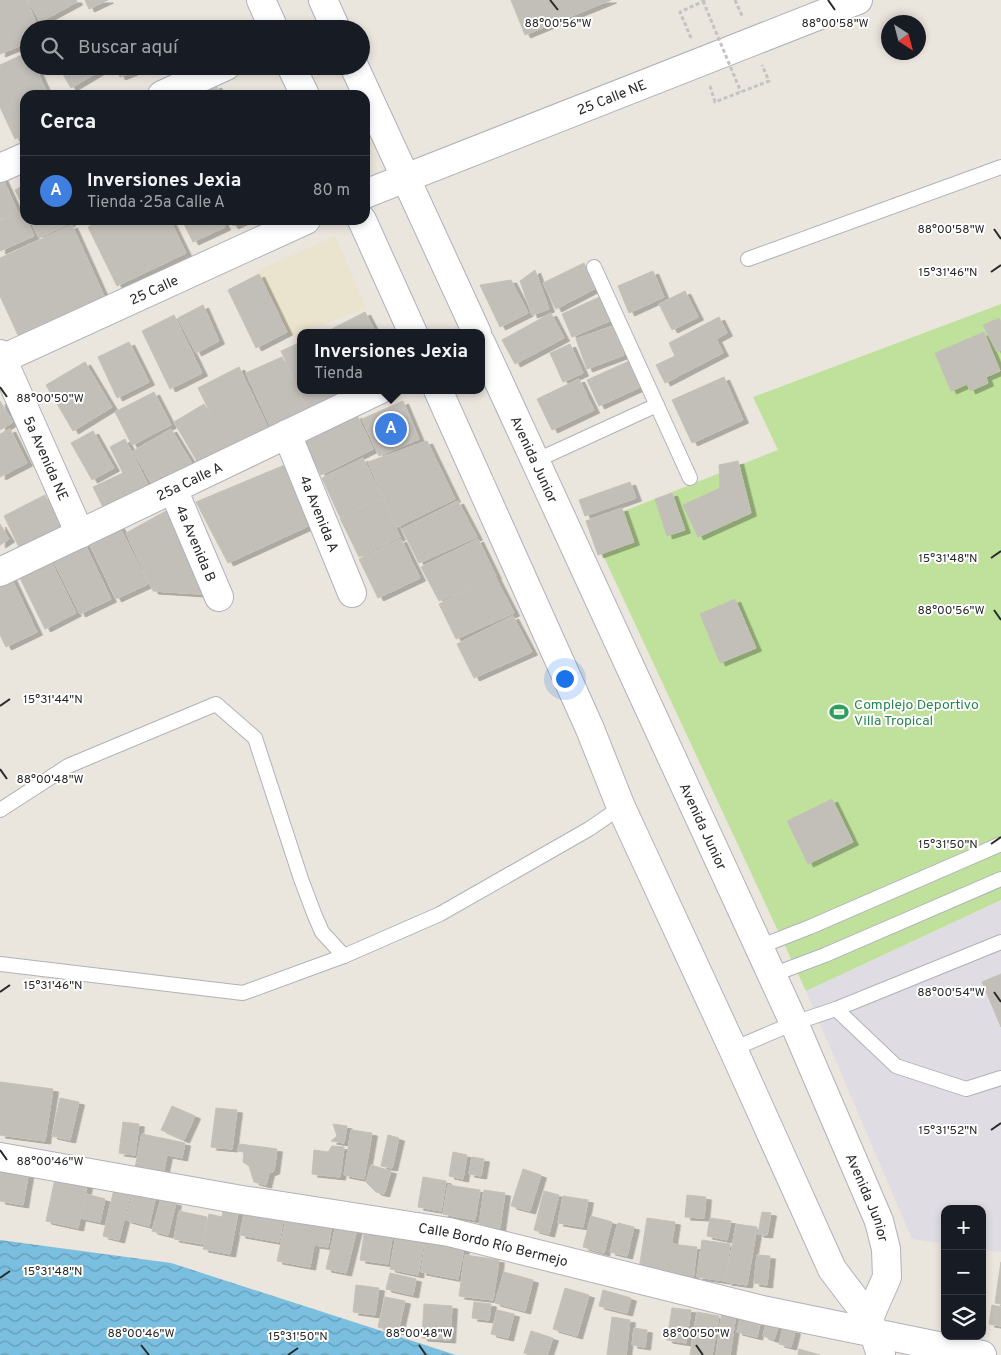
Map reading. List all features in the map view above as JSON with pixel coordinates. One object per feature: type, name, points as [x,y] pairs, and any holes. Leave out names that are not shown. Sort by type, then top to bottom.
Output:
[{"type":"main road","points":[[261,0],[270,20]]},
{"type":"main road","points":[[323,0],[332,20]]},
{"type":"main road","name":"25 Calle NE","points":[[370,192],[858,0]]},
{"type":"main road","points":[[173,90],[206,75]]},
{"type":"main road","points":[[295,75],[303,90]]},
{"type":"main road","points":[[358,75],[365,90]]},
{"type":"main road","points":[[370,100],[474,329]]},
{"type":"main road","points":[[0,168],[20,159]]},
{"type":"main road","name":"25 Calle","points":[[1,358],[295,225]]},
{"type":"main road","points":[[364,225],[411,329]]},
{"type":"main road","name":"Avenida Junior","points":[[485,351],[794,1023],[879,1221],[886,1248],[887,1277],[875,1335]]},
{"type":"main road","name":"5a Avenida NE","points":[[1,358],[80,534]]},
{"type":"main road","name":"25a Calle A","points":[[0,572],[371,394]]},
{"type":"main road","points":[[440,394],[590,729],[621,807],[832,1269],[875,1335]]},
{"type":"main road","name":"4a Avenida A","points":[[287,434],[352,593]]},
{"type":"main road","name":"4a Avenida B","points":[[172,489],[219,597]]},
{"type":"main road","name":"Calle Bordo Río Bermejo","points":[[0,1157],[236,1199],[463,1235],[762,1310],[875,1335],[982,1355]]},
{"type":"lane","points":[[748,259],[1001,167]]},
{"type":"lane","points":[[594,267],[690,478]]},
{"type":"lane","points":[[536,461],[657,405]]},
{"type":"lane","points":[[0,810],[68,766],[216,704],[255,738],[315,916],[322,932],[344,956]]},
{"type":"lane","points":[[0,964],[243,993],[344,956],[440,914],[589,829],[621,807]]},
{"type":"lane","points":[[759,947],[819,924],[1001,844]]},
{"type":"lane","points":[[772,975],[825,955],[1001,879]]},
{"type":"lane","points":[[733,1049],[794,1023],[836,1009],[1001,942]]},
{"type":"lane","points":[[836,1009],[896,1066],[966,1090],[1001,1078]]},
{"type":"path","points":[[680,12],[705,1],[741,92]]},
{"type":"path","points":[[716,102],[769,81]]},
{"type":"shaded area","points":[[335,236],[366,308],[310,329],[297,329],[297,334],[288,337],[257,271]]},
{"type":"shaded area","points":[[1001,900],[1001,1252],[986,1250],[986,1205],[941,1205],[941,1243],[912,1239],[806,991]]},
{"type":"green space","name":"Complejo Deportivo Villa Tropical","points":[[1001,304],[1001,900],[806,991],[589,525],[778,450],[753,397]]},
{"type":"water","points":[[0,1240],[171,1263],[456,1355],[0,1355]]},
{"type":"building","points":[[0,0],[27,0],[35,20],[20,20],[20,46],[0,54]]},
{"type":"building","points":[[28,0],[76,0],[77,2],[44,20],[39,20]]},
{"type":"building","points":[[85,0],[108,0],[89,9]]},
{"type":"building","points":[[511,0],[611,0],[525,35]]},
{"type":"building","points":[[20,56],[20,75],[39,75],[46,90],[20,90],[20,136],[15,139],[0,107],[0,65]]},
{"type":"building","points":[[63,75],[93,75],[71,88]]},
{"type":"building","points":[[216,85],[218,90],[205,90]]},
{"type":"building","points":[[0,176],[18,212],[0,220]]},
{"type":"building","points":[[20,188],[20,200],[15,190]]},
{"type":"building","points":[[20,212],[20,225],[29,225],[34,236],[0,251],[0,221]]},
{"type":"building","points":[[32,225],[66,225],[39,238]]},
{"type":"building","points":[[72,225],[104,296],[18,335],[0,296],[0,258]]},
{"type":"building","points":[[92,225],[172,225],[186,253],[117,286],[88,227]]},
{"type":"building","points":[[184,225],[224,225],[225,227],[193,242]]},
{"type":"building","points":[[584,263],[596,288],[556,309],[543,283]]},
{"type":"building","points":[[535,270],[549,309],[532,315],[520,281]]},
{"type":"building","points":[[653,271],[664,297],[629,313],[618,286]]},
{"type":"building","points":[[259,274],[287,332],[256,348],[228,290]]},
{"type":"building","points":[[511,280],[528,313],[500,327],[480,285]]},
{"type":"building","points":[[685,291],[698,317],[672,330],[659,304]]},
{"type":"building","points":[[604,295],[614,319],[572,337],[562,314]]},
{"type":"building","points":[[203,305],[219,341],[196,353],[178,318]]},
{"type":"building","points":[[365,312],[374,329],[332,329]]},
{"type":"building","points":[[551,313],[564,338],[515,364],[502,340]]},
{"type":"building","points":[[174,315],[202,373],[170,389],[142,331]]},
{"type":"building","points":[[719,317],[727,333],[716,339],[723,353],[665,383],[656,365],[675,356],[669,343]]},
{"type":"building","points":[[999,318],[1001,322],[1001,350],[997,352],[983,325]]},
{"type":"building","points":[[613,326],[624,355],[587,369],[576,339]]},
{"type":"building","points":[[984,332],[1000,371],[986,377],[988,383],[970,391],[967,384],[951,391],[935,353]]},
{"type":"building","points":[[129,342],[149,382],[117,398],[98,357]]},
{"type":"building","points":[[297,344],[297,386],[281,351]]},
{"type":"building","points":[[570,344],[583,373],[563,382],[550,353]]},
{"type":"building","points":[[282,357],[297,389],[297,394],[299,394],[307,411],[271,428],[246,373]]},
{"type":"building","points":[[636,358],[647,384],[599,406],[587,380]]},
{"type":"building","points":[[85,362],[112,407],[73,431],[46,385]]},
{"type":"building","points":[[239,367],[269,430],[229,450],[198,388]]},
{"type":"building","points":[[724,377],[743,420],[692,443],[672,400]]},
{"type":"building","points":[[579,379],[594,410],[552,430],[537,399]]},
{"type":"building","points":[[154,392],[171,425],[132,445],[115,412]]},
{"type":"building","points":[[301,394],[341,394],[308,410]]},
{"type":"building","points":[[0,401],[13,422],[0,430]]},
{"type":"building","points":[[403,401],[419,439],[379,456],[362,419]]},
{"type":"building","points":[[204,404],[229,445],[198,463],[174,422]]},
{"type":"building","points":[[357,415],[373,449],[321,475],[304,443]]},
{"type":"building","points":[[10,429],[27,463],[0,477],[0,434]]},
{"type":"building","points":[[171,429],[193,465],[165,481],[162,476],[151,483],[133,451]]},
{"type":"building","points":[[93,431],[114,468],[92,480],[71,443]]},
{"type":"building","points":[[125,439],[150,489],[105,511],[93,487],[123,473],[110,447]]},
{"type":"building","points":[[427,441],[455,499],[397,527],[368,462]]},
{"type":"building","points":[[363,458],[382,497],[340,517],[322,478]]},
{"type":"building","points":[[738,461],[751,513],[698,537],[683,505],[720,488],[719,465]]},
{"type":"building","points":[[287,464],[315,523],[228,563],[196,502]]},
{"type":"building","points":[[630,482],[636,498],[585,516],[579,500]]},
{"type":"building","points":[[672,493],[685,530],[667,536],[655,499]]},
{"type":"building","points":[[45,495],[61,527],[19,547],[4,516]]},
{"type":"building","points":[[382,498],[400,537],[359,557],[340,518]]},
{"type":"building","points":[[458,501],[477,537],[419,563],[402,529]]},
{"type":"building","points":[[175,506],[216,595],[153,591],[126,533]]},
{"type":"building","points":[[622,508],[634,542],[598,555],[586,521]]},
{"type":"building","points":[[0,524],[9,539],[0,545]]},
{"type":"building","points":[[119,526],[148,584],[116,599],[88,541]]},
{"type":"building","points":[[401,539],[420,578],[378,598],[359,559]]},
{"type":"building","points":[[478,539],[496,576],[439,601],[421,567]]},
{"type":"building","points":[[83,540],[111,599],[80,614],[51,556]]},
{"type":"building","points":[[48,555],[76,613],[45,629],[16,570]]},
{"type":"building","points":[[9,573],[37,632],[6,647],[0,635],[0,578]]},
{"type":"building","points":[[495,576],[514,613],[456,639],[439,604]]},
{"type":"building","points":[[735,599],[756,648],[720,663],[700,614]]},
{"type":"building","points":[[513,616],[532,652],[474,678],[457,644]]},
{"type":"building","points":[[832,799],[853,842],[808,864],[787,821]]},
{"type":"building","points":[[1001,974],[1001,1027],[982,982]]},
{"type":"building","points":[[0,1082],[53,1089],[45,1141],[0,1135]]},
{"type":"building","points":[[60,1098],[79,1102],[70,1140],[52,1136]]},
{"type":"building","points":[[172,1106],[195,1116],[184,1140],[161,1130]]},
{"type":"building","points":[[216,1108],[237,1110],[232,1149],[211,1147]]},
{"type":"building","points":[[123,1122],[139,1124],[135,1155],[119,1153]]},
{"type":"building","points":[[333,1124],[347,1126],[344,1143],[331,1141],[337,1136]]},
{"type":"building","points":[[351,1130],[372,1133],[364,1179],[344,1175]]},
{"type":"building","points":[[142,1134],[185,1143],[182,1158],[167,1155],[163,1174],[135,1168]]},
{"type":"building","points":[[388,1135],[399,1138],[392,1168],[381,1166]]},
{"type":"building","points":[[239,1144],[277,1149],[274,1171],[269,1173],[266,1185],[254,1182],[249,1166],[243,1162],[244,1152],[238,1151]]},
{"type":"building","points":[[332,1146],[344,1147],[340,1177],[312,1174],[314,1150],[328,1152]]},
{"type":"building","points":[[453,1152],[467,1155],[463,1179],[449,1176]]},
{"type":"building","points":[[472,1157],[484,1159],[481,1176],[469,1174]]},
{"type":"building","points":[[0,1165],[29,1170],[23,1205],[0,1201]]},
{"type":"building","points":[[371,1165],[391,1171],[384,1194],[376,1192],[366,1182]]},
{"type":"building","points":[[523,1169],[541,1175],[530,1211],[511,1206]]},
{"type":"building","points":[[56,1174],[88,1181],[78,1228],[46,1221]]},
{"type":"building","points":[[423,1177],[446,1181],[441,1211],[418,1207]]},
{"type":"building","points":[[115,1185],[132,1188],[119,1240],[103,1236]]},
{"type":"building","points":[[448,1185],[480,1190],[475,1220],[443,1214]]},
{"type":"building","points":[[134,1190],[156,1195],[149,1226],[126,1220]]},
{"type":"building","points":[[484,1190],[505,1193],[500,1228],[479,1225]]},
{"type":"building","points":[[544,1191],[559,1195],[549,1234],[534,1230]]},
{"type":"building","points":[[86,1194],[105,1199],[100,1222],[81,1218]]},
{"type":"building","points":[[687,1195],[706,1197],[704,1218],[685,1217]]},
{"type":"building","points":[[563,1196],[588,1200],[583,1227],[558,1223]]},
{"type":"building","points":[[161,1199],[176,1203],[168,1235],[152,1231]]},
{"type":"building","points":[[224,1205],[239,1208],[230,1254],[203,1249],[209,1214],[222,1217]]},
{"type":"building","points":[[245,1209],[284,1216],[279,1242],[240,1235]]},
{"type":"building","points":[[179,1211],[207,1217],[202,1244],[174,1239]]},
{"type":"building","points":[[762,1212],[771,1213],[767,1235],[758,1234]]},
{"type":"building","points":[[287,1215],[332,1224],[328,1247],[314,1245],[310,1267],[277,1261]]},
{"type":"building","points":[[591,1216],[612,1222],[604,1253],[583,1247]]},
{"type":"building","points":[[647,1218],[675,1222],[667,1273],[639,1269]]},
{"type":"building","points":[[710,1218],[731,1221],[727,1240],[707,1236]]},
{"type":"building","points":[[618,1223],[634,1227],[627,1256],[610,1252]]},
{"type":"building","points":[[736,1224],[757,1227],[747,1285],[726,1282]]},
{"type":"building","points":[[336,1225],[357,1229],[346,1273],[326,1269]]},
{"type":"building","points":[[365,1228],[393,1232],[388,1264],[360,1260]]},
{"type":"building","points":[[396,1235],[424,1241],[418,1275],[390,1269]]},
{"type":"building","points":[[702,1240],[730,1244],[725,1281],[697,1277]]},
{"type":"building","points":[[426,1241],[464,1248],[458,1279],[421,1272]]},
{"type":"building","points":[[672,1244],[697,1247],[692,1288],[667,1273]]},
{"type":"building","points":[[465,1255],[499,1260],[493,1300],[459,1296]]},
{"type":"building","points":[[757,1255],[770,1256],[767,1285],[754,1283]]},
{"type":"building","points":[[1001,1262],[1001,1304],[995,1303]]},
{"type":"building","points":[[504,1272],[533,1280],[525,1311],[495,1303]]},
{"type":"building","points":[[390,1273],[416,1279],[413,1295],[386,1289]]},
{"type":"building","points":[[356,1285],[379,1288],[375,1315],[353,1312]]},
{"type":"building","points":[[565,1288],[589,1295],[577,1336],[553,1329]]},
{"type":"building","points":[[603,1290],[631,1298],[627,1313],[599,1306]]},
{"type":"building","points":[[385,1297],[405,1301],[398,1332],[378,1327]]},
{"type":"building","points":[[474,1302],[491,1304],[489,1320],[472,1318]]},
{"type":"building","points":[[424,1304],[452,1306],[450,1340],[422,1338]]},
{"type":"building","points":[[992,1305],[1001,1307],[1001,1326],[989,1324]]},
{"type":"building","points":[[672,1308],[691,1310],[686,1343],[667,1340]]},
{"type":"building","points":[[497,1310],[514,1314],[508,1338],[491,1334]]},
{"type":"building","points":[[697,1312],[719,1316],[712,1355],[690,1355]]},
{"type":"building","points":[[722,1312],[736,1314],[730,1355],[716,1355]]},
{"type":"building","points":[[741,1315],[761,1319],[757,1337],[737,1332]]},
{"type":"building","points":[[612,1317],[630,1320],[626,1355],[607,1355]]},
{"type":"building","points":[[767,1321],[779,1324],[774,1340],[763,1336]]},
{"type":"building","points":[[634,1328],[647,1330],[645,1347],[632,1345]]},
{"type":"building","points":[[783,1328],[795,1331],[791,1347],[779,1344]]},
{"type":"building","points":[[531,1331],[553,1338],[547,1355],[529,1355],[524,1353]]},
{"type":"building","points":[[799,1349],[820,1355],[798,1355]]},
{"type":"place","name":"Inversiones Jexia","points":[[391,429]]},
{"type":"place","name":"Complejo Deportivo Villa Tropical","points":[[839,712]]}]
